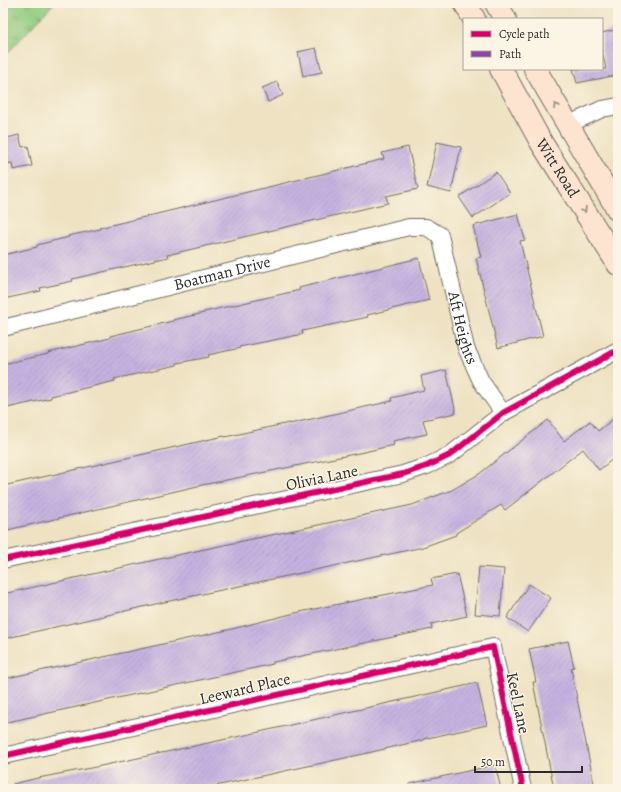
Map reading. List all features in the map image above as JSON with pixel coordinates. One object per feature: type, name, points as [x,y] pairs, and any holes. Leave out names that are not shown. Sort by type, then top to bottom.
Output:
[{"type":"street","points":[[465,3],[473,18]]},
{"type":"street","points":[[496,3],[504,18]]},
{"type":"street","name":"Witt Road","points":[[502,70],[540,142],[618,264]]},
{"type":"street","name":"Witt Road","points":[[535,70],[618,210]]},
{"type":"street","points":[[540,142],[567,126],[602,109],[618,106]]},
{"type":"street","name":"Boatman Drive","points":[[3,328],[409,227],[426,227],[440,235]]},
{"type":"street","name":"Aft Heights","points":[[440,235],[466,348],[481,381],[503,413]]},
{"type":"street","name":"Olivia Lane","points":[[3,560],[403,474],[427,466],[450,455],[503,413],[618,350]]},
{"type":"street","name":"Leeward Place","points":[[3,756],[493,647]]},
{"type":"street","name":"Keel Lane","points":[[493,647],[524,789]]},
{"type":"green space","points":[[3,3],[54,3],[3,58]]},
{"type":"building","points":[[618,29],[618,75],[577,83],[573,70],[606,69],[603,56],[603,33]]},
{"type":"building","points":[[316,48],[322,72],[303,76],[298,52]]},
{"type":"building","points":[[277,82],[283,95],[268,102],[262,88]]},
{"type":"building","points":[[19,135],[22,147],[28,146],[32,166],[13,170],[12,163],[5,164],[3,157],[3,139]]},
{"type":"building","points":[[437,142],[461,147],[451,193],[427,187]]},
{"type":"building","points":[[408,147],[418,189],[386,196],[388,203],[167,255],[168,257],[72,279],[73,281],[40,288],[41,291],[3,299],[3,255],[37,247],[37,245],[100,229],[99,228],[384,159],[382,153]]},
{"type":"building","points":[[496,172],[510,193],[473,218],[459,197]]},
{"type":"building","points":[[518,214],[525,240],[520,241],[543,336],[498,348],[476,258],[481,257],[473,226]]},
{"type":"building","points":[[419,258],[429,300],[367,315],[368,317],[302,331],[303,334],[239,347],[240,348],[208,355],[209,357],[177,363],[177,365],[114,379],[115,381],[3,409],[3,364],[110,338],[110,336],[204,312],[300,290],[299,288]]},
{"type":"building","points":[[446,370],[456,413],[423,420],[427,434],[393,441],[394,445],[364,452],[202,485],[3,531],[3,486],[224,436],[289,424],[392,401],[391,398],[424,390],[421,376]]},
{"type":"building","points":[[618,415],[618,455],[599,470],[583,449],[505,510],[501,505],[456,533],[456,535],[423,547],[160,603],[7,638],[3,621],[3,594],[412,505],[452,490],[479,474],[548,420],[564,441],[590,421],[598,431]]},
{"type":"building","points":[[479,567],[504,569],[500,616],[475,614]]},
{"type":"building","points":[[457,574],[467,616],[431,624],[432,629],[273,662],[273,664],[3,723],[3,679],[232,629],[295,613],[433,585],[431,579]]},
{"type":"building","points":[[529,584],[551,598],[528,632],[507,618]]},
{"type":"building","points":[[568,641],[574,667],[571,668],[595,789],[554,789],[533,682],[536,682],[529,649]]},
{"type":"building","points":[[477,683],[487,725],[359,755],[201,789],[14,789],[13,784],[38,778],[255,733]]},
{"type":"building","points":[[495,765],[501,789],[409,789],[409,784]]},
{"type":"marked path","points":[[3,12],[7,3]]},
{"type":"cycle path","points":[[3,560],[403,474],[427,466],[450,455],[503,413],[618,350]]},
{"type":"cycle path","points":[[3,756],[493,647],[523,789]]}]
